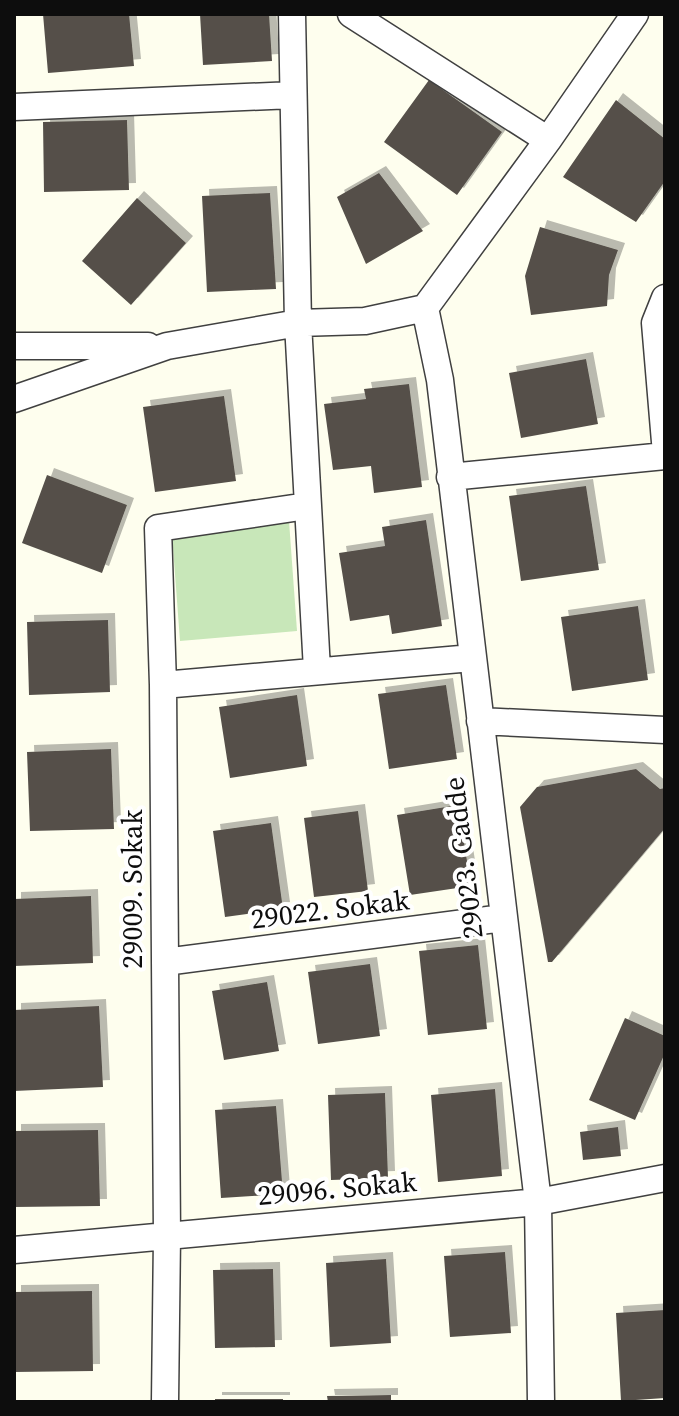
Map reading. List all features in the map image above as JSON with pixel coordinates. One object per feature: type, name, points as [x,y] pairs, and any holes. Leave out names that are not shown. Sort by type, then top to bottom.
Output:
[{"type":"street","points":[[292,14],[298,323],[317,670]]},
{"type":"street","points":[[351,14],[548,140]]},
{"type":"street","points":[[14,399],[167,346],[298,323],[365,321],[425,308],[548,140],[635,14]]},
{"type":"street","points":[[14,107],[293,95]]},
{"type":"street","points":[[665,298],[655,323],[665,442]]},
{"type":"street","name":"29023. Cadde","points":[[425,308],[440,380],[538,1202],[541,1402]]},
{"type":"street","points":[[14,346],[167,346]]},
{"type":"street","points":[[450,477],[665,456]]},
{"type":"street","name":"29009. Sokak","points":[[165,1402],[167,1236],[163,685],[158,528],[307,506]]},
{"type":"street","points":[[163,685],[472,658]]},
{"type":"street","points":[[480,721],[665,730]]},
{"type":"street","name":"29022. Sokak","points":[[165,962],[503,918]]},
{"type":"street","name":"29096. Sokak","points":[[14,1250],[538,1202],[665,1178]]},
{"type":"green space","points":[[289,521],[297,631],[180,641],[172,534]]},
{"type":"building","points":[[43,14],[129,14],[134,66],[48,73]]},
{"type":"building","points":[[200,14],[269,14],[272,61],[203,65]]},
{"type":"building","points":[[429,80],[502,132],[457,195],[384,142]]},
{"type":"building","points":[[616,100],[665,139],[665,181],[636,222],[563,177]]},
{"type":"building","points":[[127,120],[129,190],[44,192],[43,122]]},
{"type":"building","points":[[379,173],[423,231],[366,264],[337,197]]},
{"type":"building","points":[[270,193],[276,289],[207,292],[202,196]]},
{"type":"building","points":[[137,198],[186,243],[131,305],[82,261]]},
{"type":"building","points":[[540,227],[618,250],[609,275],[607,306],[531,315],[525,276]]},
{"type":"building","points":[[586,359],[598,424],[521,438],[509,373]]},
{"type":"building","points":[[409,384],[422,487],[374,493],[371,466],[333,470],[324,404],[366,399],[364,389]]},
{"type":"building","points":[[224,396],[236,481],[155,492],[143,407]]},
{"type":"building","points":[[47,475],[127,505],[102,573],[22,543]]},
{"type":"building","points":[[586,486],[599,570],[521,581],[509,496]]},
{"type":"building","points":[[426,520],[442,626],[392,634],[389,615],[350,621],[339,553],[385,546],[382,527]]},
{"type":"building","points":[[638,606],[648,680],[572,691],[561,617]]},
{"type":"building","points":[[108,620],[110,692],[29,695],[27,622]]},
{"type":"building","points":[[446,685],[457,759],[389,769],[378,694]]},
{"type":"building","points":[[297,695],[307,766],[230,778],[219,707]]},
{"type":"building","points":[[111,749],[114,829],[30,831],[27,752]]},
{"type":"building","points":[[636,769],[660,789],[665,788],[665,828],[552,962],[548,962],[520,807],[537,787]]},
{"type":"building","points":[[458,805],[471,886],[410,895],[397,815]]},
{"type":"building","points":[[358,811],[368,891],[314,897],[304,818]]},
{"type":"building","points":[[271,823],[283,909],[225,917],[213,831]]},
{"type":"building","points":[[91,896],[93,963],[14,966],[14,899]]},
{"type":"building","points":[[478,945],[487,1029],[428,1035],[419,951]]},
{"type":"building","points":[[370,964],[380,1036],[318,1044],[308,972]]},
{"type":"building","points":[[267,982],[279,1051],[224,1060],[212,991]]},
{"type":"building","points":[[99,1006],[103,1087],[14,1091],[14,1010]]},
{"type":"building","points":[[625,1018],[665,1036],[665,1053],[635,1120],[589,1100]]},
{"type":"building","points":[[495,1089],[502,1176],[438,1182],[431,1095]]},
{"type":"building","points":[[385,1093],[388,1178],[331,1180],[328,1095]]},
{"type":"building","points":[[276,1106],[283,1194],[221,1198],[215,1110]]},
{"type":"building","points":[[618,1127],[621,1156],[583,1160],[580,1132]]},
{"type":"building","points":[[98,1130],[100,1206],[14,1207],[14,1131]]},
{"type":"building","points":[[505,1252],[511,1333],[450,1337],[444,1256]]},
{"type":"building","points":[[386,1259],[391,1343],[330,1347],[326,1263]]},
{"type":"building","points":[[273,1269],[275,1347],[215,1348],[213,1270]]},
{"type":"building","points":[[92,1291],[93,1371],[14,1372],[14,1292]]},
{"type":"building","points":[[665,1310],[665,1398],[621,1401],[616,1313]]},
{"type":"building","points":[[391,1395],[391,1402],[328,1402],[327,1396]]},
{"type":"building","points":[[215,1399],[283,1399],[283,1402],[215,1402]]}]
